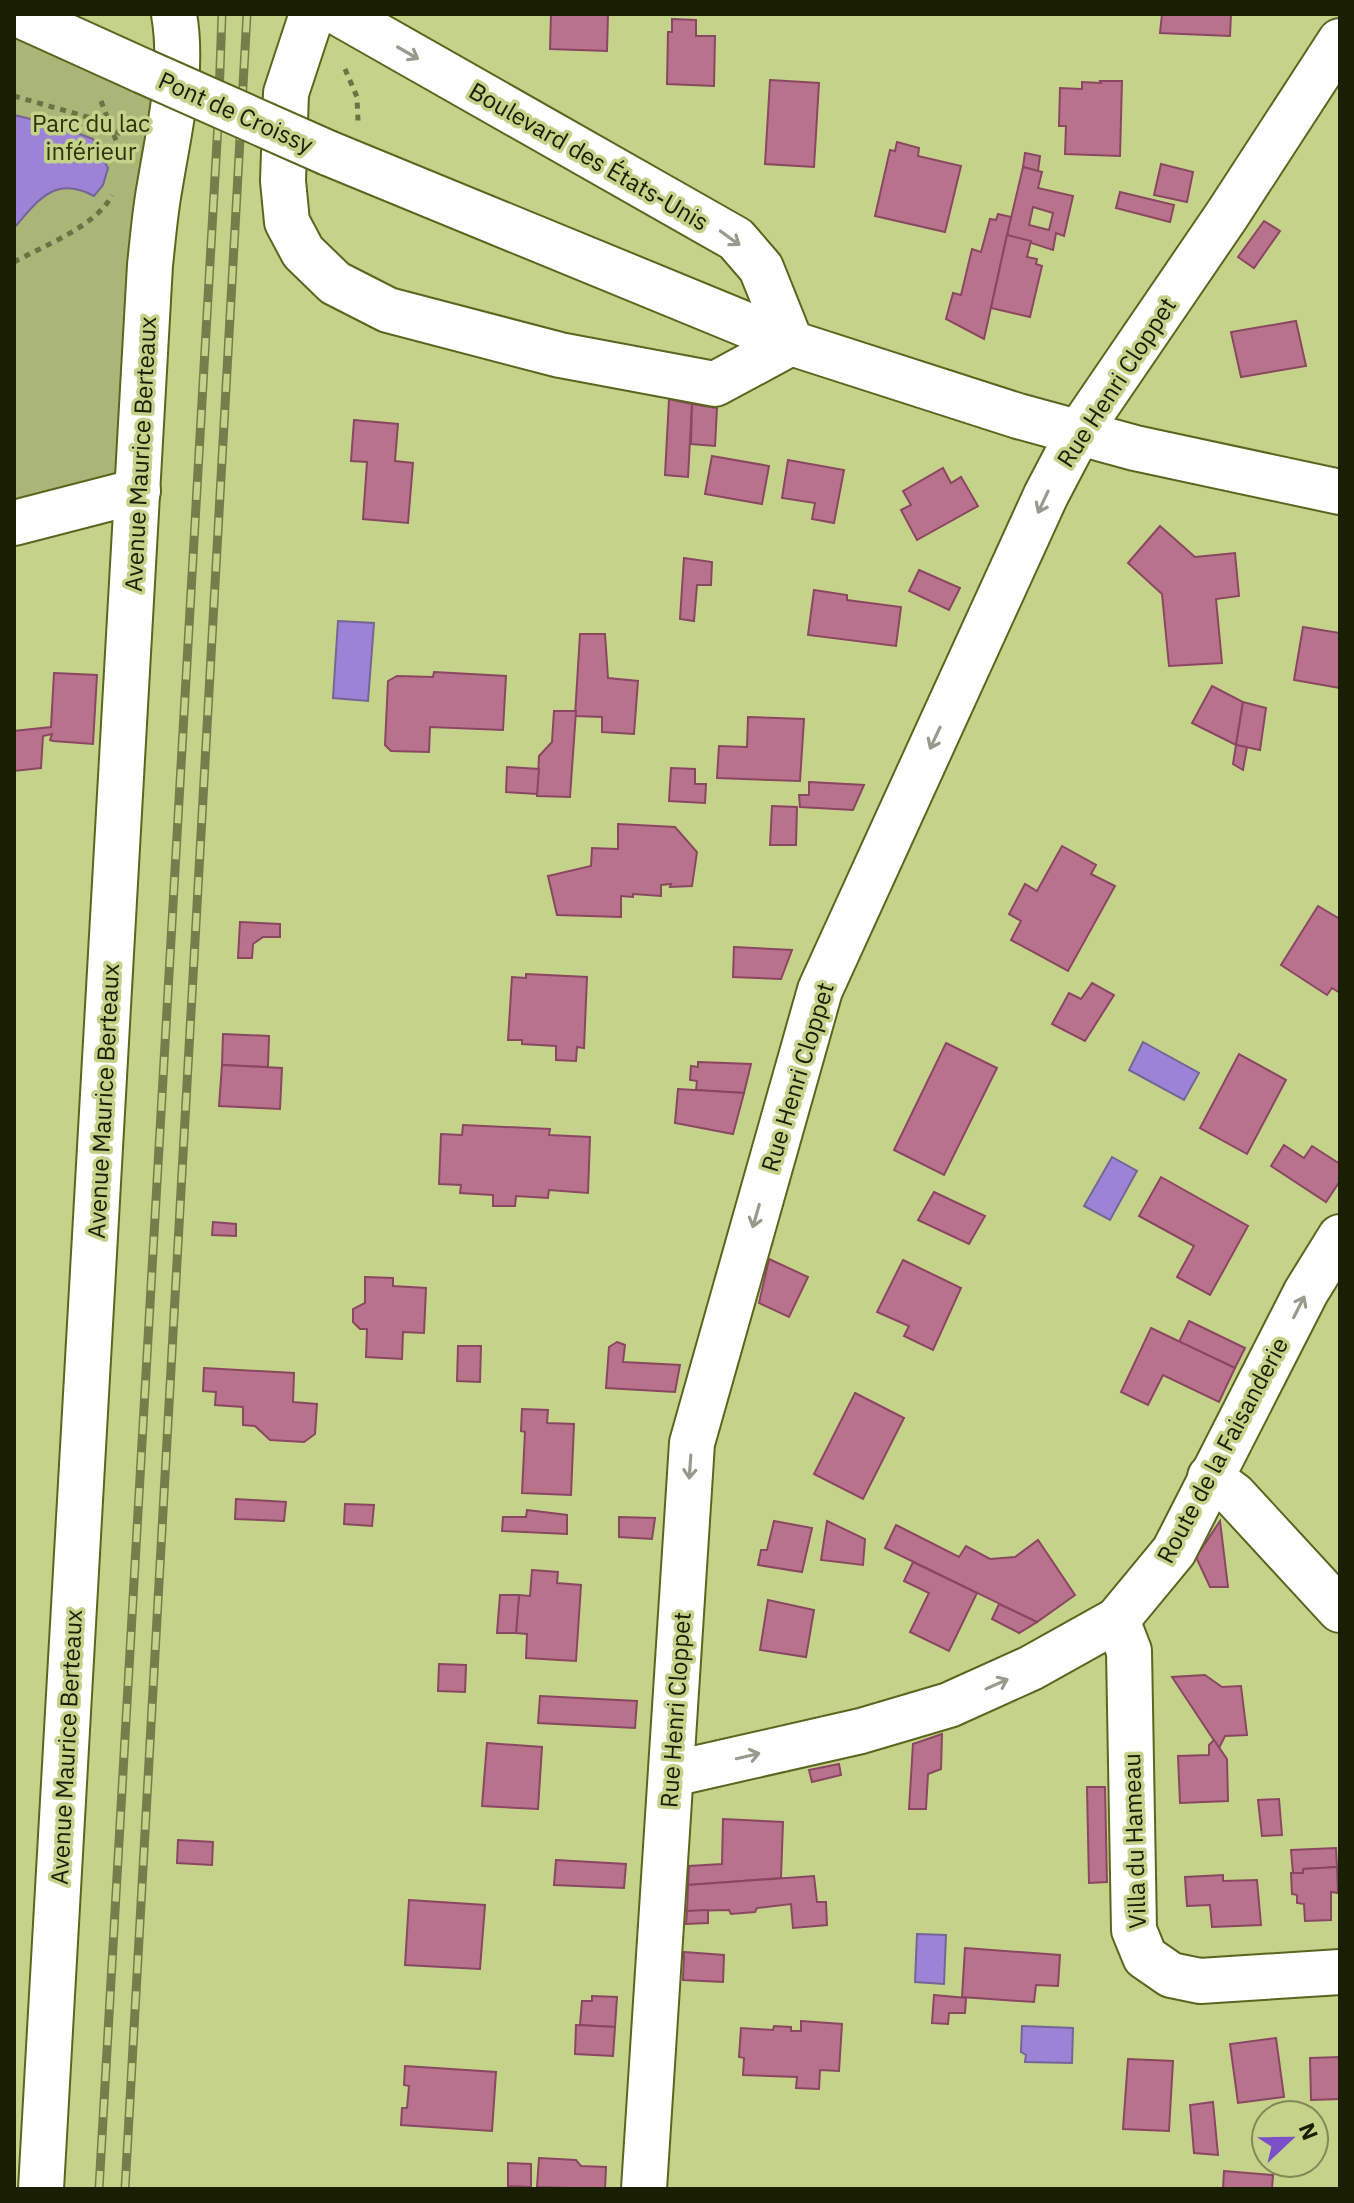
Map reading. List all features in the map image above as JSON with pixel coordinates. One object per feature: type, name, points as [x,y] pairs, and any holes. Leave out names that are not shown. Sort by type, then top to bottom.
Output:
[{"type":"street","name":"Pont de Croissy","points":[[17,14],[344,160]]},
{"type":"street","name":"Avenue Maurice Berteaux","points":[[41,2189],[150,265],[162,174],[173,123],[177,36],[174,14]]},
{"type":"street","points":[[312,14],[286,93],[283,181],[287,222],[303,252],[335,283],[388,310],[545,352],[715,384],[791,343]]},
{"type":"street","name":"Boulevard des États-Unis","points":[[340,35],[736,239],[761,268],[791,343]]},
{"type":"street","name":"Rue Henri Cloppet","points":[[644,2189],[692,1443],[820,990],[1046,495],[1079,432],[1227,215],[1340,41]]},
{"type":"street","points":[[344,160],[791,343],[1018,416],[1135,448],[1340,492]]},
{"type":"street","points":[[14,523],[138,491]]},
{"type":"street","name":"Route de la Faisanderie","points":[[672,1774],[861,1731],[949,1705],[1031,1668],[1117,1620],[1174,1551],[1306,1292],[1340,1237]]},
{"type":"street","points":[[1210,1477],[1234,1495],[1340,1610]]},
{"type":"street","name":"Villa du Hameau","points":[[1117,1620],[1129,1651],[1134,1930],[1145,1957],[1171,1975],[1200,1981],[1340,1972]]},
{"type":"path","points":[[340,35],[357,97],[344,160]]},
{"type":"path","points":[[14,96],[91,118],[120,133],[162,174]]},
{"type":"path","points":[[14,262],[76,229],[103,210],[116,187],[162,174]]},
{"type":"green space","name":"Parc du lac inférieur","points":[[14,14],[176,86],[138,491],[14,522]]},
{"type":"shaded area","points":[[14,115],[56,125],[93,139],[108,168],[103,185],[94,196],[68,188],[48,194],[14,228]]},
{"type":"shaded area","points":[[338,621],[374,623],[368,701],[333,698]]},
{"type":"shaded area","points":[[1143,1042],[1199,1073],[1184,1100],[1129,1070]]},
{"type":"shaded area","points":[[1112,1157],[1137,1171],[1110,1220],[1084,1206]]},
{"type":"shaded area","points":[[917,1934],[946,1935],[944,1984],[915,1982]]},
{"type":"shaded area","points":[[1022,2026],[1073,2028],[1072,2063],[1025,2062],[1026,2055],[1021,2052]]},
{"type":"building","points":[[551,14],[608,14],[607,51],[550,49]]},
{"type":"building","points":[[1162,14],[1231,14],[1230,36],[1160,33]]},
{"type":"building","points":[[672,19],[696,20],[696,36],[715,36],[714,86],[667,84],[668,32],[672,32]]},
{"type":"building","points":[[770,80],[819,83],[814,167],[765,164]]},
{"type":"building","points":[[1122,81],[1120,156],[1065,154],[1066,126],[1059,126],[1060,88],[1082,89],[1082,82]]},
{"type":"building","points":[[897,142],[919,148],[918,156],[961,166],[945,232],[875,216],[890,150],[895,151]]},
{"type":"building","points":[[1025,153],[1040,156],[1038,171],[1023,167]]},
{"type":"building","points":[[1161,164],[1193,172],[1187,202],[1154,195]]},
{"type":"building","points":[[1023,167],[1042,172],[1038,188],[1073,196],[1064,236],[1056,233],[1053,250],[1007,235]],"holes":[[[1033,207],[1053,213],[1049,230],[1029,225]]]},
{"type":"building","points":[[1120,192],[1174,205],[1170,222],[1116,208]]},
{"type":"building","points":[[998,214],[1011,217],[984,339],[946,319],[953,293],[961,295],[972,249],[981,252],[990,219],[996,220]]},
{"type":"building","points":[[1264,221],[1280,231],[1254,268],[1238,257]]},
{"type":"building","points":[[1007,235],[1031,241],[1027,257],[1037,259],[1036,264],[1042,266],[1030,317],[991,308]]},
{"type":"building","points":[[1296,321],[1306,366],[1241,377],[1231,332]]},
{"type":"building","points":[[669,399],[692,404],[688,477],[665,475]]},
{"type":"building","points":[[692,404],[717,408],[715,446],[691,444]]},
{"type":"building","points":[[354,420],[398,424],[395,461],[413,463],[408,523],[363,519],[367,462],[351,461]]},
{"type":"building","points":[[712,456],[769,466],[762,504],[705,494]]},
{"type":"building","points":[[788,460],[844,470],[834,523],[812,519],[815,503],[782,498]]},
{"type":"building","points":[[943,468],[951,483],[961,477],[978,506],[917,540],[901,510],[911,505],[903,491]]},
{"type":"building","points":[[1160,526],[1195,557],[1235,553],[1239,596],[1216,599],[1222,663],[1169,666],[1162,594],[1128,563]]},
{"type":"building","points":[[684,558],[712,562],[711,585],[697,585],[694,621],[680,619]]},
{"type":"building","points":[[919,570],[960,588],[949,610],[909,591]]},
{"type":"building","points":[[814,590],[847,595],[847,600],[901,607],[896,646],[808,635]]},
{"type":"building","points":[[1303,627],[1340,633],[1340,688],[1294,680]]},
{"type":"building","points":[[580,634],[605,634],[608,678],[638,681],[634,734],[602,732],[602,717],[575,716]]},
{"type":"building","points":[[434,672],[506,676],[503,730],[430,727],[429,752],[391,751],[385,745],[388,681],[397,676],[433,677]]},
{"type":"building","points":[[54,673],[97,675],[93,744],[53,741],[50,740],[52,734],[43,736],[41,768],[14,771],[14,731],[51,727]]},
{"type":"building","points":[[1212,686],[1243,702],[1236,745],[1192,723]]},
{"type":"building","points":[[1243,702],[1266,708],[1260,750],[1236,745]]},
{"type":"building","points":[[554,711],[576,711],[570,797],[537,796],[539,756],[552,742]]},
{"type":"building","points":[[748,717],[804,719],[800,781],[717,778],[719,746],[747,747]]},
{"type":"building","points":[[1236,745],[1247,747],[1243,770],[1233,764]]},
{"type":"building","points":[[507,767],[539,769],[537,794],[506,792]]},
{"type":"building","points":[[671,768],[695,769],[695,784],[706,784],[705,803],[669,801]]},
{"type":"building","points":[[809,782],[864,785],[853,810],[800,807],[799,795],[809,795]]},
{"type":"building","points":[[772,806],[797,807],[796,845],[770,845]]},
{"type":"building","points":[[618,824],[675,827],[697,852],[692,886],[661,885],[661,896],[621,896],[621,917],[557,915],[548,876],[591,866],[592,848],[618,849]]},
{"type":"building","points":[[1062,846],[1096,865],[1091,874],[1115,886],[1068,971],[1011,940],[1021,921],[1009,914],[1025,884],[1037,891]]},
{"type":"building","points":[[1318,906],[1340,919],[1340,993],[1332,988],[1327,995],[1281,965]]},
{"type":"building","points":[[240,922],[280,924],[280,937],[263,937],[253,944],[252,958],[238,958]]},
{"type":"building","points":[[734,947],[792,950],[781,979],[733,977]]},
{"type":"building","points":[[526,974],[587,977],[584,1048],[577,1047],[576,1061],[556,1060],[556,1046],[508,1040],[512,977],[526,978]]},
{"type":"building","points":[[1092,983],[1114,995],[1085,1041],[1052,1024],[1069,993],[1081,999]]},
{"type":"building","points":[[223,1034],[269,1036],[268,1067],[222,1065]]},
{"type":"building","points":[[946,1043],[997,1068],[944,1175],[894,1150]]},
{"type":"building","points":[[1239,1054],[1286,1080],[1247,1154],[1200,1128]]},
{"type":"building","points":[[698,1062],[751,1064],[744,1093],[696,1090],[697,1081],[690,1080],[691,1066],[698,1067]]},
{"type":"building","points":[[222,1065],[282,1068],[280,1109],[219,1106]]},
{"type":"building","points":[[678,1089],[744,1093],[733,1134],[675,1123]]},
{"type":"building","points":[[463,1125],[550,1129],[549,1135],[590,1137],[588,1193],[549,1190],[548,1198],[516,1196],[515,1206],[493,1206],[493,1195],[460,1193],[461,1185],[439,1184],[441,1134],[462,1135]]},
{"type":"building","points":[[1284,1145],[1304,1158],[1312,1146],[1340,1164],[1340,1181],[1326,1202],[1271,1166]]},
{"type":"building","points":[[1161,1177],[1248,1226],[1210,1295],[1177,1277],[1194,1246],[1139,1216]]},
{"type":"building","points":[[934,1192],[985,1216],[969,1244],[918,1220]]},
{"type":"building","points":[[213,1222],[236,1224],[236,1236],[212,1235]]},
{"type":"building","points":[[769,1259],[808,1277],[789,1317],[759,1303]]},
{"type":"building","points":[[903,1260],[961,1288],[933,1350],[904,1336],[909,1326],[877,1312]]},
{"type":"building","points":[[365,1277],[393,1278],[393,1286],[426,1288],[424,1333],[403,1332],[402,1359],[366,1357],[367,1329],[360,1329],[353,1322],[353,1309],[365,1303]]},
{"type":"building","points":[[1189,1321],[1245,1348],[1235,1368],[1179,1342]]},
{"type":"building","points":[[1151,1328],[1235,1368],[1219,1402],[1163,1375],[1148,1405],[1121,1392]]},
{"type":"building","points":[[617,1342],[625,1345],[623,1362],[680,1365],[675,1392],[606,1388],[609,1347]]},
{"type":"building","points":[[458,1346],[481,1346],[480,1382],[457,1381]]},
{"type":"building","points":[[204,1368],[294,1373],[293,1402],[317,1404],[315,1434],[304,1442],[270,1440],[255,1426],[243,1425],[243,1407],[215,1405],[216,1392],[203,1391]]},
{"type":"building","points":[[855,1393],[904,1418],[863,1499],[814,1474]]},
{"type":"building","points":[[522,1409],[548,1410],[547,1423],[574,1424],[571,1495],[522,1493],[525,1432],[521,1431]]},
{"type":"building","points":[[236,1499],[286,1502],[284,1521],[235,1519]]},
{"type":"building","points":[[345,1504],[374,1505],[372,1526],[344,1524]]},
{"type":"building","points":[[527,1510],[567,1515],[567,1534],[502,1531],[503,1517],[526,1517]]},
{"type":"building","points":[[619,1517],[655,1518],[652,1539],[619,1537]]},
{"type":"building","points":[[774,1521],[812,1528],[802,1572],[758,1565],[761,1550],[767,1550]]},
{"type":"building","points":[[827,1521],[865,1539],[863,1565],[821,1560]]},
{"type":"building","points":[[1220,1521],[1228,1587],[1210,1587],[1196,1557]]},
{"type":"building","points":[[896,1525],[959,1557],[966,1546],[990,1559],[1015,1557],[1038,1540],[1075,1595],[1037,1622],[885,1548]]},
{"type":"building","points":[[913,1562],[977,1593],[949,1651],[910,1632],[929,1593],[904,1581]]},
{"type":"building","points":[[532,1570],[558,1572],[557,1583],[581,1585],[576,1661],[526,1658],[527,1634],[516,1633],[519,1595],[530,1596]]},
{"type":"building","points":[[500,1595],[519,1595],[516,1633],[497,1633]]},
{"type":"building","points":[[768,1600],[814,1610],[806,1657],[760,1650]]},
{"type":"building","points":[[999,1604],[1037,1622],[1019,1633],[992,1619]]},
{"type":"building","points":[[439,1664],[466,1665],[465,1692],[438,1691]]},
{"type":"building","points":[[1205,1675],[1222,1687],[1241,1686],[1247,1735],[1225,1736],[1219,1748],[1172,1677]]},
{"type":"building","points":[[540,1696],[637,1701],[635,1728],[538,1723]]},
{"type":"building","points":[[942,1734],[941,1769],[928,1774],[926,1809],[909,1809],[913,1744]]},
{"type":"building","points":[[1214,1740],[1227,1759],[1228,1801],[1180,1803],[1178,1756],[1209,1755],[1209,1745]]},
{"type":"building","points":[[487,1743],[542,1747],[538,1809],[482,1806]]},
{"type":"building","points":[[839,1764],[841,1775],[812,1782],[809,1770]]},
{"type":"building","points":[[1087,1787],[1105,1787],[1107,1882],[1089,1883]]},
{"type":"building","points":[[1279,1799],[1282,1835],[1262,1836],[1258,1800]]},
{"type":"building","points":[[723,1819],[783,1822],[781,1878],[688,1885],[689,1866],[722,1864]]},
{"type":"building","points":[[178,1840],[213,1842],[212,1865],[177,1863]]},
{"type":"building","points":[[1336,1848],[1337,1867],[1303,1869],[1303,1873],[1293,1873],[1291,1850]]},
{"type":"building","points":[[556,1860],[626,1864],[624,1888],[554,1885]]},
{"type":"building","points":[[1337,1867],[1338,1893],[1331,1892],[1331,1920],[1305,1921],[1304,1904],[1297,1903],[1297,1895],[1292,1894],[1291,1873],[1303,1873],[1303,1869]]},
{"type":"building","points":[[1223,1875],[1223,1881],[1257,1880],[1261,1925],[1212,1927],[1210,1905],[1187,1906],[1185,1877]]},
{"type":"building","points":[[814,1876],[817,1902],[826,1902],[827,1925],[793,1928],[791,1904],[731,1914],[729,1910],[687,1911],[688,1885]]},
{"type":"building","points":[[409,1900],[485,1905],[480,1969],[405,1965]]},
{"type":"building","points":[[708,1910],[708,1923],[686,1924],[687,1911]]},
{"type":"building","points":[[965,1948],[1060,1955],[1058,1986],[1036,1985],[1034,2002],[962,1997]]},
{"type":"building","points":[[684,1952],[724,1955],[723,1982],[683,1980]]},
{"type":"building","points":[[934,1995],[966,1998],[965,2013],[949,2013],[948,2024],[932,2023]]},
{"type":"building","points":[[592,1996],[617,1997],[615,2027],[580,2025],[582,2001],[592,2001]]},
{"type":"building","points":[[801,2021],[842,2024],[839,2071],[820,2070],[819,2089],[796,2088],[797,2077],[743,2075],[744,2058],[739,2057],[741,2028],[773,2030],[774,2026],[801,2031]]},
{"type":"building","points":[[576,2025],[615,2027],[613,2056],[575,2054]]},
{"type":"building","points":[[1276,2038],[1284,2097],[1250,2099],[1238,2103],[1230,2044]]},
{"type":"building","points":[[1340,2057],[1340,2099],[1311,2099],[1310,2058]]},
{"type":"building","points":[[1128,2059],[1173,2061],[1169,2131],[1123,2129]]},
{"type":"building","points":[[405,2066],[496,2072],[492,2131],[401,2125],[402,2108],[407,2108],[409,2086],[404,2085]]},
{"type":"building","points":[[1213,2102],[1218,2155],[1194,2153],[1190,2105]]},
{"type":"building","points":[[539,2158],[576,2160],[581,2166],[606,2167],[605,2189],[537,2187]]},
{"type":"building","points":[[508,2163],[531,2164],[531,2187],[508,2186]]},
{"type":"building","points":[[1224,2171],[1250,2173],[1250,2179],[1273,2179],[1272,2189],[1223,2189]]},
{"type":"railway","points":[[99,2189],[222,14]]},
{"type":"railway","points":[[125,2189],[247,14]]}]
